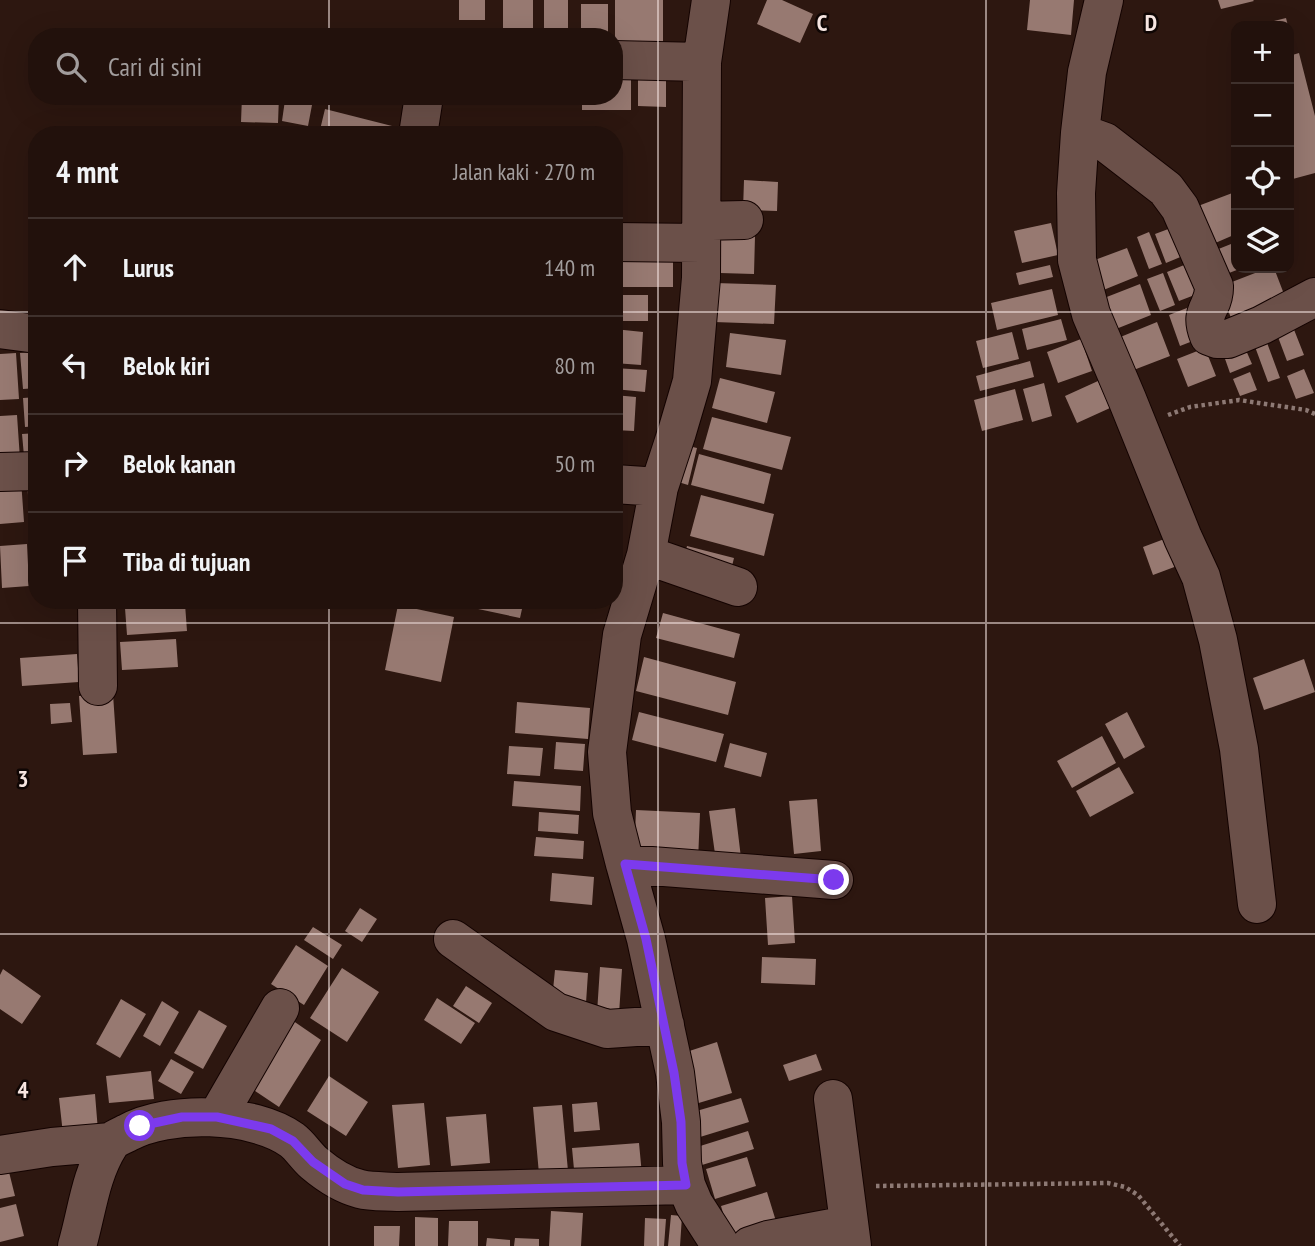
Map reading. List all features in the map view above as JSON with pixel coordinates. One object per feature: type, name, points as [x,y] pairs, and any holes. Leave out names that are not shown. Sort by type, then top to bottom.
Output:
[{"type":"street","points":[[1104,0],[1087,72],[1080,133],[1076,193],[1077,260],[1091,314],[1201,577],[1218,640],[1239,749],[1257,904]]},
{"type":"street","points":[[709,8],[702,62],[701,278],[692,381],[659,487],[646,555],[622,635],[607,752],[612,813],[646,939],[674,1073],[686,1185],[694,1204],[721,1246]]},
{"type":"street","points":[[623,60],[702,62]]},
{"type":"street","points":[[419,126],[423,105]]},
{"type":"street","points":[[1080,133],[1105,142],[1132,161],[1166,189],[1180,208],[1214,286],[1204,324],[1209,337],[1217,340],[1228,339],[1315,298]]},
{"type":"street","points":[[623,241],[701,232],[744,220]]},
{"type":"street","points":[[0,329],[28,333]]},
{"type":"street","points":[[0,472],[28,471]]},
{"type":"street","points":[[623,485],[659,487]]},
{"type":"street","points":[[646,555],[738,587]]},
{"type":"street","points":[[97,609],[98,686]]},
{"type":"street","points":[[625,864],[834,880]]},
{"type":"street","points":[[453,939],[556,1012],[607,1029],[665,1025]]},
{"type":"street","points":[[217,1117],[280,1008]]},
{"type":"street","points":[[750,1246],[768,1240],[850,1236],[833,1099]]},
{"type":"street","points":[[0,1155],[111,1142],[140,1126],[182,1117],[217,1117],[271,1129],[293,1141],[313,1162],[345,1184],[363,1190],[398,1192],[686,1185]]},
{"type":"street","points":[[77,1246],[96,1174],[111,1142]]},
{"type":"path","points":[[1138,427],[1191,407],[1239,400],[1306,410],[1315,414]]},
{"type":"path","points":[[843,1187],[1108,1183],[1125,1187],[1138,1195],[1180,1246]]},
{"type":"building","points":[[459,0],[485,0],[485,20],[459,20]]},
{"type":"building","points":[[503,0],[533,0],[533,28],[503,28]]},
{"type":"building","points":[[544,0],[568,0],[568,28],[544,28]]},
{"type":"building","points":[[615,0],[663,0],[663,49],[623,49],[623,28],[615,28]]},
{"type":"building","points":[[767,0],[782,0],[813,14],[800,43],[757,24]]},
{"type":"building","points":[[1030,0],[1074,0],[1071,35],[1027,30]]},
{"type":"building","points":[[1218,0],[1253,0],[1254,1],[1221,9]]},
{"type":"building","points":[[581,4],[608,4],[608,28],[581,28]]},
{"type":"building","points":[[1299,53],[1315,116],[1315,173],[1294,179],[1294,84],[1294,54]]},
{"type":"building","points":[[638,63],[666,63],[666,107],[638,106]]},
{"type":"building","points":[[623,68],[631,68],[631,110],[582,110],[582,105],[623,105]]},
{"type":"building","points":[[242,105],[279,105],[278,123],[241,122]]},
{"type":"building","points":[[284,105],[312,105],[308,126],[282,121]]},
{"type":"building","points":[[325,109],[392,126],[321,126]]},
{"type":"building","points":[[744,180],[778,182],[777,211],[743,210]]},
{"type":"building","points":[[1231,194],[1231,236],[1213,244],[1198,206]]},
{"type":"building","points":[[1051,223],[1058,255],[1022,263],[1014,231]]},
{"type":"building","points":[[1179,225],[1190,253],[1166,263],[1155,234]]},
{"type":"building","points":[[1149,232],[1162,264],[1149,269],[1137,237]]},
{"type":"building","points":[[721,235],[755,236],[754,274],[720,273]]},
{"type":"building","points":[[1231,244],[1231,272],[1216,278],[1206,254]]},
{"type":"building","points":[[1127,248],[1138,276],[1096,293],[1084,264]]},
{"type":"building","points":[[623,250],[673,250],[673,287],[623,287]]},
{"type":"building","points":[[1194,261],[1205,291],[1179,301],[1167,272]]},
{"type":"building","points":[[1050,265],[1053,277],[1019,285],[1016,273]]},
{"type":"building","points":[[1163,273],[1175,305],[1160,311],[1147,279]]},
{"type":"building","points":[[1255,273],[1276,273],[1287,302],[1233,323],[1219,287]]},
{"type":"building","points":[[715,283],[776,285],[774,324],[714,322]]},
{"type":"building","points":[[1140,284],[1151,315],[1111,331],[1099,300]]},
{"type":"building","points":[[1052,289],[1058,315],[997,330],[991,303]]},
{"type":"building","points":[[623,295],[648,295],[648,321],[623,321]]},
{"type":"building","points":[[1192,306],[1203,337],[1180,346],[1169,315]]},
{"type":"building","points":[[1061,319],[1067,340],[1027,350],[1022,329]]},
{"type":"building","points":[[1157,322],[1170,356],[1131,371],[1118,338]]},
{"type":"building","points":[[1291,322],[1304,355],[1287,361],[1275,329]]},
{"type":"building","points":[[623,330],[643,332],[641,365],[623,364]]},
{"type":"building","points":[[1012,332],[1019,359],[983,368],[976,341]]},
{"type":"building","points":[[730,333],[786,340],[781,375],[726,367]]},
{"type":"building","points":[[1081,339],[1092,371],[1058,383],[1047,352]]},
{"type":"building","points":[[1266,340],[1280,378],[1268,382],[1254,344]]},
{"type":"building","points":[[1205,348],[1216,376],[1188,387],[1177,359]]},
{"type":"building","points":[[1245,348],[1252,364],[1230,373],[1224,356]]},
{"type":"building","points":[[16,353],[19,399],[0,400],[0,354]]},
{"type":"building","points":[[20,353],[28,353],[28,389],[23,389]]},
{"type":"building","points":[[1030,361],[1034,377],[980,391],[976,376]]},
{"type":"building","points":[[623,369],[647,370],[645,392],[623,390]]},
{"type":"building","points":[[1304,369],[1314,393],[1296,399],[1287,376]]},
{"type":"building","points":[[1250,372],[1257,390],[1240,396],[1233,379]]},
{"type":"building","points":[[720,378],[775,392],[767,423],[712,408]]},
{"type":"building","points":[[1098,381],[1110,408],[1077,423],[1065,396]]},
{"type":"building","points":[[1044,383],[1052,416],[1032,422],[1023,389]]},
{"type":"building","points":[[1015,389],[1023,420],[982,431],[974,400]]},
{"type":"building","points":[[623,396],[636,397],[634,431],[623,430]]},
{"type":"building","points":[[23,398],[28,398],[28,427],[25,427]]},
{"type":"building","points":[[17,415],[20,459],[0,461],[0,416]]},
{"type":"building","points":[[712,417],[791,437],[782,470],[703,449]]},
{"type":"building","points":[[22,434],[28,434],[28,467],[25,467]]},
{"type":"building","points":[[684,445],[697,448],[688,485],[675,481]]},
{"type":"building","points":[[699,454],[771,474],[764,504],[691,485]]},
{"type":"building","points":[[21,480],[24,522],[0,524],[0,482]]},
{"type":"building","points":[[701,495],[774,514],[764,556],[690,536]]},
{"type":"building","points":[[1167,538],[1177,566],[1153,575],[1143,547]]},
{"type":"building","points":[[27,544],[28,586],[2,588],[0,546]]},
{"type":"building","points":[[687,546],[734,558],[729,578],[682,565]]},
{"type":"building","points":[[125,609],[185,609],[187,631],[127,635]]},
{"type":"building","points":[[397,609],[417,609],[454,617],[441,682],[385,670]]},
{"type":"building","points":[[478,609],[522,609],[520,618]]},
{"type":"building","points":[[663,613],[740,634],[734,658],[656,638]]},
{"type":"building","points":[[176,639],[178,667],[122,670],[120,642]]},
{"type":"building","points":[[77,654],[79,682],[22,686],[20,658]]},
{"type":"building","points":[[644,657],[736,682],[728,715],[636,691]]},
{"type":"building","points":[[1304,659],[1315,692],[1264,710],[1253,678]]},
{"type":"building","points":[[113,694],[117,753],[83,755],[79,696]]},
{"type":"building","points":[[517,702],[590,708],[588,739],[515,733]]},
{"type":"building","points":[[70,703],[72,722],[51,724],[50,704]]},
{"type":"building","points":[[639,712],[724,734],[716,762],[632,740]]},
{"type":"building","points":[[1127,712],[1145,747],[1124,759],[1105,724]]},
{"type":"building","points":[[1102,736],[1116,763],[1072,788],[1057,761]]},
{"type":"building","points":[[556,742],[585,744],[583,771],[554,769]]},
{"type":"building","points":[[730,743],[767,753],[761,777],[724,767]]},
{"type":"building","points":[[509,746],[543,748],[540,776],[507,774]]},
{"type":"building","points":[[1119,767],[1134,793],[1090,817],[1076,791]]},
{"type":"building","points":[[514,781],[581,786],[580,811],[512,806]]},
{"type":"building","points":[[817,799],[821,851],[794,854],[789,801]]},
{"type":"building","points":[[735,808],[741,858],[716,861],[709,811]]},
{"type":"building","points":[[636,810],[700,813],[698,861],[634,858]]},
{"type":"building","points":[[539,812],[579,815],[578,834],[538,831]]},
{"type":"building","points":[[536,837],[584,841],[583,859],[534,856]]},
{"type":"building","points":[[552,873],[594,877],[592,905],[550,901]]},
{"type":"building","points":[[792,896],[795,943],[768,945],[765,898]]},
{"type":"building","points":[[360,908],[377,919],[362,942],[345,931]]},
{"type":"building","points":[[313,927],[342,945],[333,959],[304,940]]},
{"type":"building","points":[[296,945],[328,966],[304,1005],[271,984]]},
{"type":"building","points":[[762,957],[816,959],[815,985],[761,983]]},
{"type":"building","points":[[600,967],[622,969],[619,1014],[597,1013]]},
{"type":"building","points":[[342,968],[379,992],[347,1042],[310,1018]]},
{"type":"building","points":[[3,969],[41,996],[22,1024],[0,1009],[0,975]]},
{"type":"building","points":[[555,970],[588,973],[586,1003],[552,1000]]},
{"type":"building","points":[[466,986],[492,1003],[479,1023],[453,1006]]},
{"type":"building","points":[[437,998],[475,1023],[461,1044],[424,1020]]},
{"type":"building","points":[[121,999],[146,1014],[120,1058],[96,1044]]},
{"type":"building","points":[[162,1001],[179,1012],[160,1046],[143,1036]]},
{"type":"building","points":[[199,1010],[227,1026],[203,1069],[174,1053]]},
{"type":"building","points":[[289,1018],[321,1040],[279,1107],[246,1085]]},
{"type":"building","points":[[717,1042],[732,1093],[692,1105],[677,1055]]},
{"type":"building","points":[[816,1054],[822,1070],[789,1081],[783,1065]]},
{"type":"building","points":[[171,1059],[194,1072],[181,1094],[158,1081]]},
{"type":"building","points":[[151,1071],[154,1099],[109,1103],[106,1076]]},
{"type":"building","points":[[329,1076],[368,1102],[346,1136],[307,1111]]},
{"type":"building","points":[[95,1094],[98,1131],[63,1134],[59,1098]]},
{"type":"building","points":[[741,1098],[749,1122],[700,1137],[693,1112]]},
{"type":"building","points":[[597,1102],[600,1130],[574,1132],[572,1104]]},
{"type":"building","points":[[424,1103],[430,1165],[398,1168],[392,1105]]},
{"type":"building","points":[[562,1105],[568,1171],[539,1174],[533,1107]]},
{"type":"building","points":[[486,1114],[490,1163],[451,1166],[446,1117]]},
{"type":"building","points":[[748,1131],[754,1149],[702,1165],[697,1147]]},
{"type":"building","points":[[639,1143],[642,1175],[575,1180],[572,1148]]},
{"type":"building","points":[[747,1157],[756,1186],[715,1199],[706,1169]]},
{"type":"building","points":[[8,1168],[15,1196],[0,1199],[0,1170]]},
{"type":"building","points":[[767,1192],[779,1231],[732,1245],[721,1206]]},
{"type":"building","points":[[16,1204],[24,1236],[0,1242],[0,1208]]},
{"type":"building","points":[[551,1211],[583,1213],[581,1246],[549,1246]]},
{"type":"building","points":[[671,1215],[682,1216],[680,1246],[668,1246]]},
{"type":"building","points":[[415,1217],[438,1218],[438,1246],[415,1246]]},
{"type":"building","points":[[645,1218],[666,1219],[664,1246],[644,1246]]},
{"type":"building","points":[[449,1221],[478,1221],[478,1246],[448,1246]]},
{"type":"building","points":[[374,1226],[400,1226],[399,1246],[374,1246]]},
{"type":"building","points":[[487,1238],[510,1240],[510,1246],[486,1246]]},
{"type":"building","points":[[515,1238],[539,1239],[539,1246],[514,1246]]},
{"type":"route","points":[[140,1126],[182,1117],[217,1117],[271,1129],[293,1141],[313,1162],[345,1184],[363,1190],[398,1192],[686,1185],[674,1073],[646,939],[625,864],[834,880]]}]
